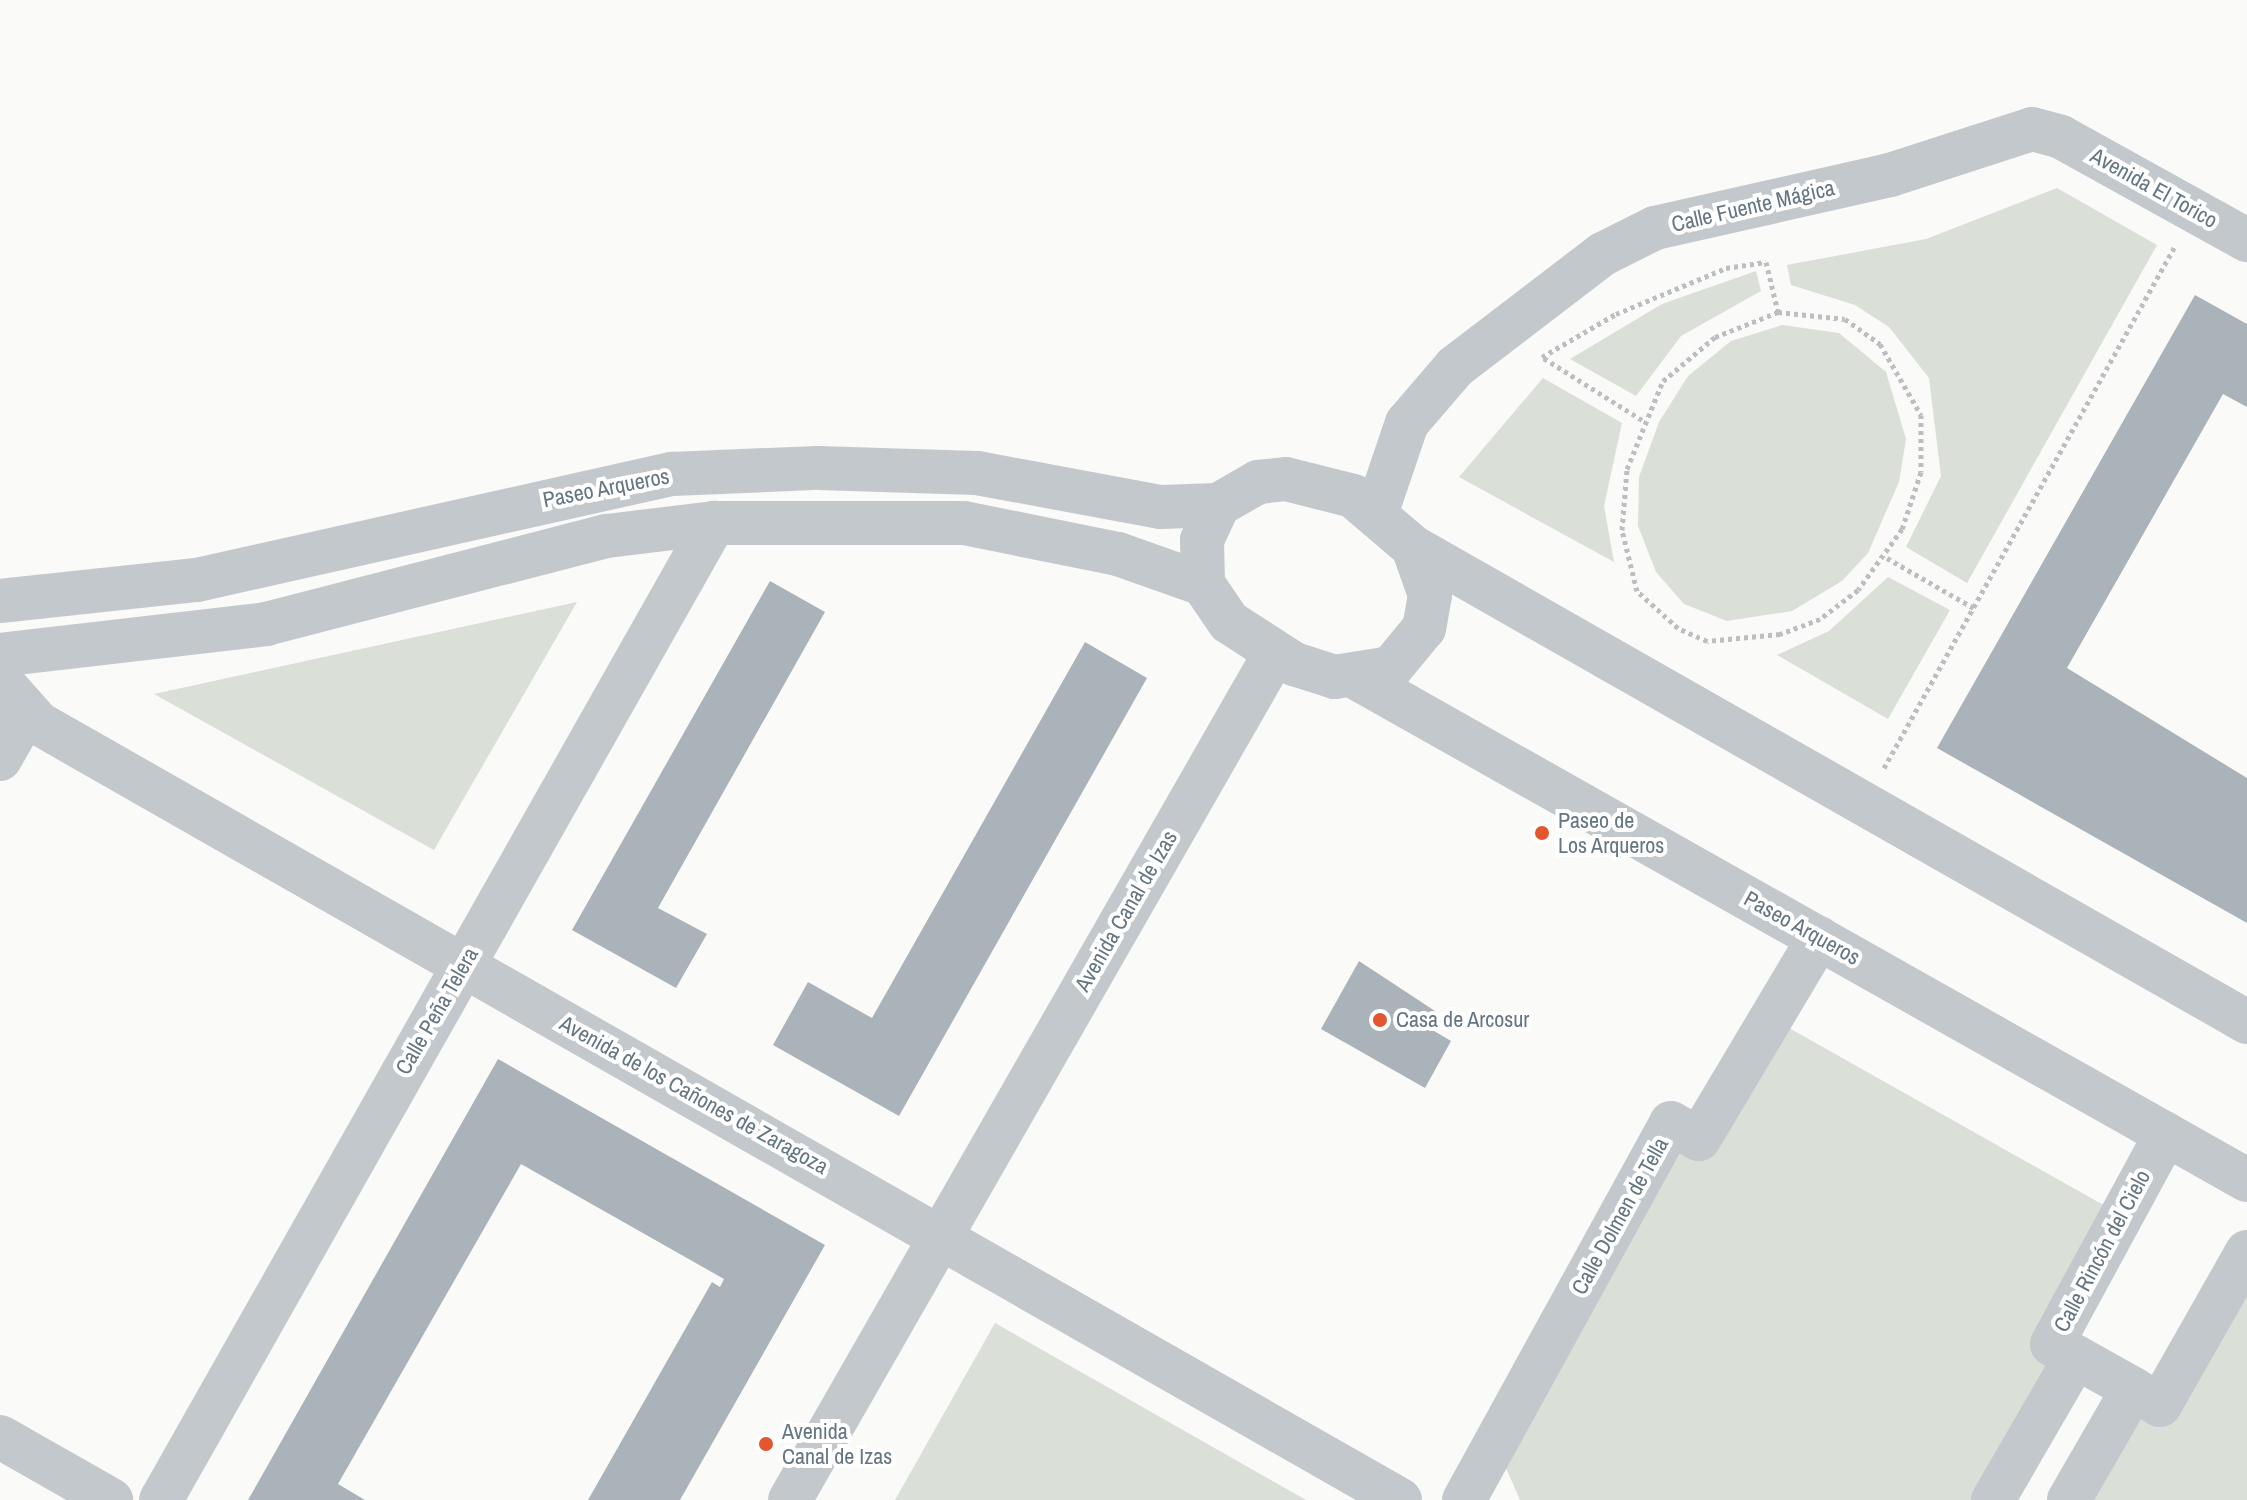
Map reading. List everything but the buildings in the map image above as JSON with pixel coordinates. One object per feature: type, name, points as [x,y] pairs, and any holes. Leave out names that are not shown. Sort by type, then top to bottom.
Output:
[{"type":"street","name":"Calle Fuente Mágica","points":[[1377,511],[1395,450],[1423,401],[1524,309],[1603,254],[1720,208],[1890,175],[2032,129],[2061,137]]},
{"type":"street","name":"Avenida El Torico","points":[[2061,137],[2247,240]]},
{"type":"street","name":"Paseo Arqueros","points":[[0,601],[197,580],[672,474],[804,468],[977,473],[1161,507],[1218,505]]},
{"type":"street","points":[[1413,547],[1430,595],[1419,643],[1391,668],[1355,677],[1316,673],[1274,655],[1229,622],[1203,584],[1202,540],[1218,505],[1258,482],[1286,479],[1321,485],[1377,511],[1413,547],[1864,804],[2244,1012]]},
{"type":"street","points":[[0,655],[266,624],[607,536],[714,523],[964,523],[1118,554],[1203,584]]},
{"type":"street","name":"Calle Peña Telera","points":[[161,1500],[714,523]]},
{"type":"street","name":"Avenida Canal de Izas","points":[[790,1500],[1274,655]]},
{"type":"street","name":"Paseo Arqueros","points":[[1355,677],[2247,1180]]},
{"type":"street","points":[[0,759],[13,696]]},
{"type":"street","name":"Avenida de los Cañones de Zaragoza","points":[[13,696],[463,966],[941,1233],[1400,1500]]},
{"type":"street","name":"Calle Dolmen de Tella","points":[[1464,1500],[1671,1123],[1699,1139],[1819,938]]},
{"type":"street","name":"Calle Rincón del Cielo","points":[[2166,1134],[2052,1344],[2160,1405],[2247,1252]]},
{"type":"street","name":"Calle Rincón del Cielo","points":[[1993,1500],[2076,1357]]},
{"type":"street","points":[[2069,1500],[2133,1389]]},
{"type":"street","points":[[0,1437],[111,1500]]},
{"type":"path","points":[[1864,804],[2194,210]]},
{"type":"path","points":[[1642,420],[1542,357],[1616,314],[1726,268],[1766,262],[1778,312]]},
{"type":"path","points":[[1778,312],[1814,312],[1864,329],[1910,388],[1921,415],[1921,472],[1887,558],[1820,619],[1780,634],[1707,641],[1678,628],[1637,591],[1622,530],[1621,498],[1642,420],[1689,354],[1778,312]]},
{"type":"path","points":[[1887,558],[1974,608]]},
{"type":"shaded area","points":[[2057,188],[2157,245],[1967,583],[1906,547],[1941,476],[1929,378],[1889,327],[1855,305],[1791,285],[1787,265],[1926,239]]},
{"type":"shaded area","points":[[1756,271],[1761,291],[1681,336],[1636,396],[1570,359],[1662,304]]},
{"type":"shaded area","points":[[1782,325],[1839,333],[1886,372],[1906,439],[1899,482],[1868,553],[1842,581],[1792,611],[1727,621],[1684,604],[1656,572],[1638,526],[1639,477],[1659,422],[1688,376],[1731,341]]},
{"type":"shaded area","points":[[1543,378],[1622,423],[1604,506],[1614,562],[1459,477]]},
{"type":"shaded area","points":[[1888,577],[1950,610],[1888,719],[1777,655],[1829,631]]},
{"type":"shaded area","points":[[577,602],[434,850],[154,694]]},
{"type":"shaded area","points":[[1782,1024],[2107,1207],[2057,1360],[1977,1500],[1520,1500],[1502,1459],[1680,1147]]},
{"type":"shaded area","points":[[2247,1287],[2247,1500],[2086,1500],[2139,1406]]},
{"type":"shaded area","points":[[995,1323],[1306,1500],[895,1500]]},
{"type":"place","name":"Paseo de Los Arqueros","points":[[1542,833]]},
{"type":"place","name":"Casa de Arcosur","points":[[1380,1020]]},
{"type":"place","name":"Avenida Canal de Izas","points":[[766,1444]]}]
